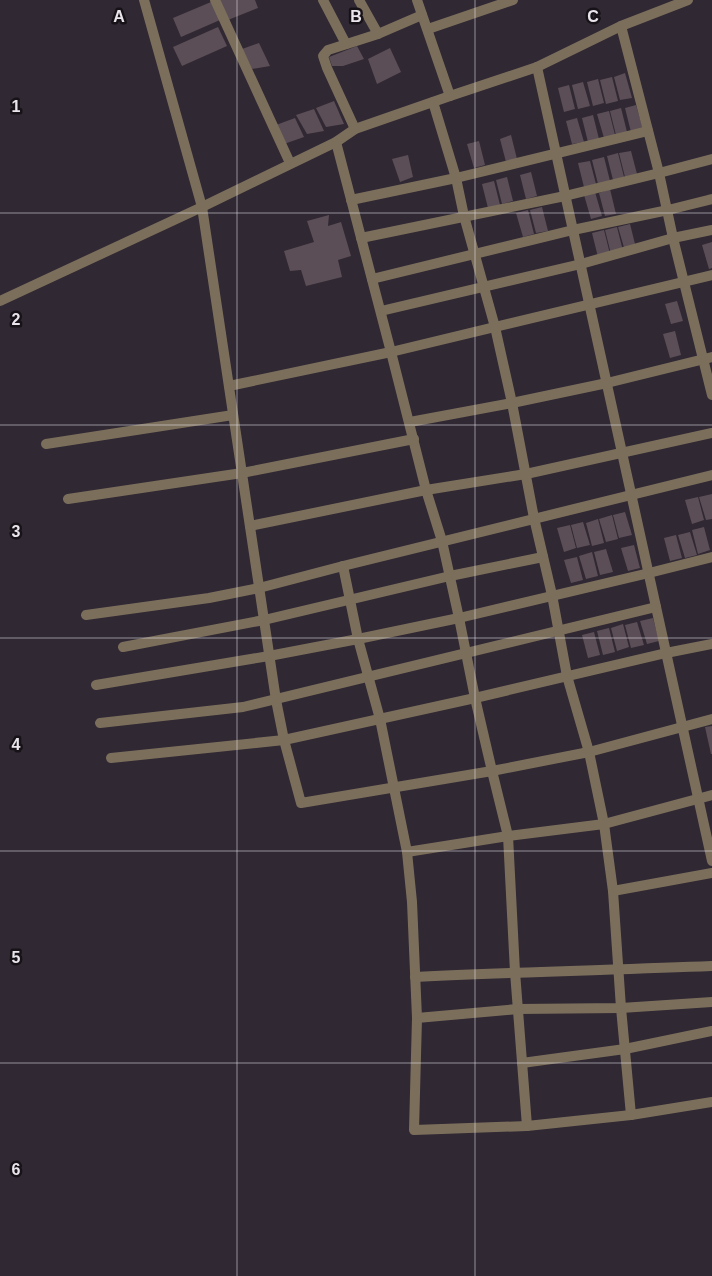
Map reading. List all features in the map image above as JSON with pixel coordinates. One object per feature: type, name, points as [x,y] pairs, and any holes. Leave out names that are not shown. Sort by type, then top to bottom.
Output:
[{"type":"street","points":[[144,0],[202,207],[276,700],[284,740],[301,803],[492,771],[589,752],[712,719]]},
{"type":"street","points":[[215,0],[290,163]]},
{"type":"street","points":[[323,0],[346,44]]},
{"type":"street","points":[[359,0],[378,34]]},
{"type":"street","points":[[418,0],[450,96]]},
{"type":"street","points":[[477,0],[481,10]]},
{"type":"street","points":[[428,29],[512,0]]},
{"type":"street","points":[[0,301],[202,207],[336,142],[355,129],[537,67],[664,5],[688,0]]},
{"type":"street","points":[[355,129],[324,56],[328,50],[378,34],[422,15]]},
{"type":"street","points":[[621,26],[659,173],[684,282],[708,358],[712,395]]},
{"type":"street","points":[[537,67],[712,861]]},
{"type":"street","points":[[433,102],[456,178],[464,216],[495,327],[534,518],[552,595],[567,676],[589,752],[604,824],[613,891],[631,1115]]},
{"type":"street","points":[[351,200],[456,178],[648,131]]},
{"type":"street","points":[[336,142],[392,352],[426,490],[442,542],[475,698],[508,836],[514,972],[527,1126]]},
{"type":"street","points":[[361,238],[565,196],[712,159]]},
{"type":"street","points":[[372,279],[573,230],[712,199]]},
{"type":"street","points":[[380,311],[580,264],[674,238],[712,230]]},
{"type":"street","points":[[229,386],[392,352],[712,275]]},
{"type":"street","points":[[410,422],[512,404],[708,358]]},
{"type":"street","points":[[46,444],[233,415]]},
{"type":"street","points":[[250,526],[426,490],[526,474],[712,433]]},
{"type":"street","points":[[68,499],[242,473],[414,439]]},
{"type":"street","points":[[86,616],[209,598],[259,588],[712,475]]},
{"type":"street","points":[[123,647],[264,620],[450,576],[543,557]]},
{"type":"street","points":[[96,685],[358,639],[459,618],[712,557]]},
{"type":"street","points":[[343,566],[358,639],[380,719],[407,852],[412,902],[417,1018],[414,1130],[527,1126],[631,1115],[712,1102]]},
{"type":"street","points":[[100,723],[243,707],[656,607]]},
{"type":"street","points":[[110,758],[284,740],[712,644]]},
{"type":"street","points":[[407,852],[508,836],[604,824],[712,796]]},
{"type":"street","points":[[613,891],[712,873]]},
{"type":"street","points":[[415,977],[712,966]]},
{"type":"street","points":[[417,1018],[518,1009],[621,1008],[712,1002]]},
{"type":"street","points":[[522,1063],[625,1049],[712,1031]]},
{"type":"building","points":[[219,0],[255,0],[258,8],[228,20]]},
{"type":"building","points":[[211,2],[220,20],[181,37],[173,18]]},
{"type":"building","points":[[218,27],[227,46],[182,66],[173,47]]},
{"type":"building","points":[[259,43],[270,66],[252,69],[242,49]]},
{"type":"building","points":[[357,46],[364,59],[343,66],[332,66],[329,57]]},
{"type":"building","points":[[390,48],[401,72],[377,84],[368,59]]},
{"type":"building","points":[[625,73],[632,98],[620,100],[614,77]]},
{"type":"building","points":[[612,77],[618,101],[606,104],[600,80]]},
{"type":"building","points":[[598,79],[604,103],[593,106],[587,82]]},
{"type":"building","points":[[583,82],[590,106],[578,109],[572,85]]},
{"type":"building","points":[[569,85],[575,109],[564,112],[558,88]]},
{"type":"building","points":[[334,101],[344,124],[326,127],[316,108]]},
{"type":"building","points":[[636,105],[643,129],[631,132],[625,108]]},
{"type":"building","points":[[621,108],[627,132],[616,135],[610,111]]},
{"type":"building","points":[[314,109],[324,131],[307,134],[296,115]]},
{"type":"building","points":[[609,111],[615,135],[604,138],[597,114]]},
{"type":"building","points":[[593,115],[599,139],[588,142],[582,118]]},
{"type":"building","points":[[295,118],[304,137],[284,144],[276,125]]},
{"type":"building","points":[[577,118],[584,142],[572,144],[566,121]]},
{"type":"building","points":[[511,135],[517,159],[506,162],[500,139]]},
{"type":"building","points":[[479,141],[485,165],[474,168],[467,144]]},
{"type":"building","points":[[631,151],[637,174],[625,177],[619,153]]},
{"type":"building","points":[[618,153],[624,177],[613,180],[607,156]]},
{"type":"building","points":[[408,155],[413,177],[400,182],[392,159]]},
{"type":"building","points":[[604,157],[610,181],[598,184],[592,160]]},
{"type":"building","points":[[590,161],[596,184],[584,187],[578,163]]},
{"type":"building","points":[[531,172],[537,196],[526,199],[520,175]]},
{"type":"building","points":[[507,177],[513,201],[502,204],[496,180]]},
{"type":"building","points":[[494,181],[500,205],[488,208],[482,184]]},
{"type":"building","points":[[610,189],[616,214],[605,216],[599,193]]},
{"type":"building","points":[[595,192],[602,216],[591,219],[584,195]]},
{"type":"building","points":[[542,207],[548,231],[536,233],[530,210]]},
{"type":"building","points":[[528,210],[534,234],[523,237],[516,213]]},
{"type":"building","points":[[329,215],[328,226],[341,222],[351,256],[338,260],[342,277],[306,286],[301,270],[290,271],[284,251],[314,242],[307,221]]},
{"type":"building","points":[[630,224],[636,248],[625,251],[618,227]]},
{"type":"building","points":[[617,227],[623,251],[611,254],[605,230]]},
{"type":"building","points":[[604,230],[610,254],[598,257],[592,233]]},
{"type":"building","points":[[712,242],[712,268],[709,269],[702,245]]},
{"type":"building","points":[[677,301],[683,321],[671,324],[665,304]]},
{"type":"building","points":[[675,331],[681,355],[670,358],[663,334]]},
{"type":"building","points":[[712,494],[712,519],[706,520],[699,497]]},
{"type":"building","points":[[698,497],[704,520],[692,524],[685,500]]},
{"type":"building","points":[[625,512],[632,535],[619,538],[613,515]]},
{"type":"building","points":[[612,515],[618,539],[606,542],[599,519]]},
{"type":"building","points":[[598,519],[604,543],[592,546],[586,523]]},
{"type":"building","points":[[583,522],[590,545],[577,548],[571,525]]},
{"type":"building","points":[[570,525],[576,548],[564,552],[557,528]]},
{"type":"building","points":[[704,527],[710,550],[698,554],[692,530]]},
{"type":"building","points":[[690,532],[697,555],[685,558],[678,535]]},
{"type":"building","points":[[676,535],[682,558],[670,561],[664,538]]},
{"type":"building","points":[[634,545],[640,568],[628,571],[621,548]]},
{"type":"building","points":[[606,549],[613,572],[600,575],[594,552]]},
{"type":"building","points":[[592,552],[598,576],[586,579],[579,556]]},
{"type":"building","points":[[577,557],[583,580],[571,583],[564,560]]},
{"type":"building","points":[[653,618],[659,641],[647,644],[640,621]]},
{"type":"building","points":[[637,622],[644,645],[631,648],[625,625]]},
{"type":"building","points":[[623,624],[629,647],[617,651],[611,628]]},
{"type":"building","points":[[609,628],[615,652],[603,655],[597,631]]},
{"type":"building","points":[[594,632],[600,655],[588,658],[582,635]]},
{"type":"building","points":[[712,726],[712,754],[711,754],[705,727]]}]
